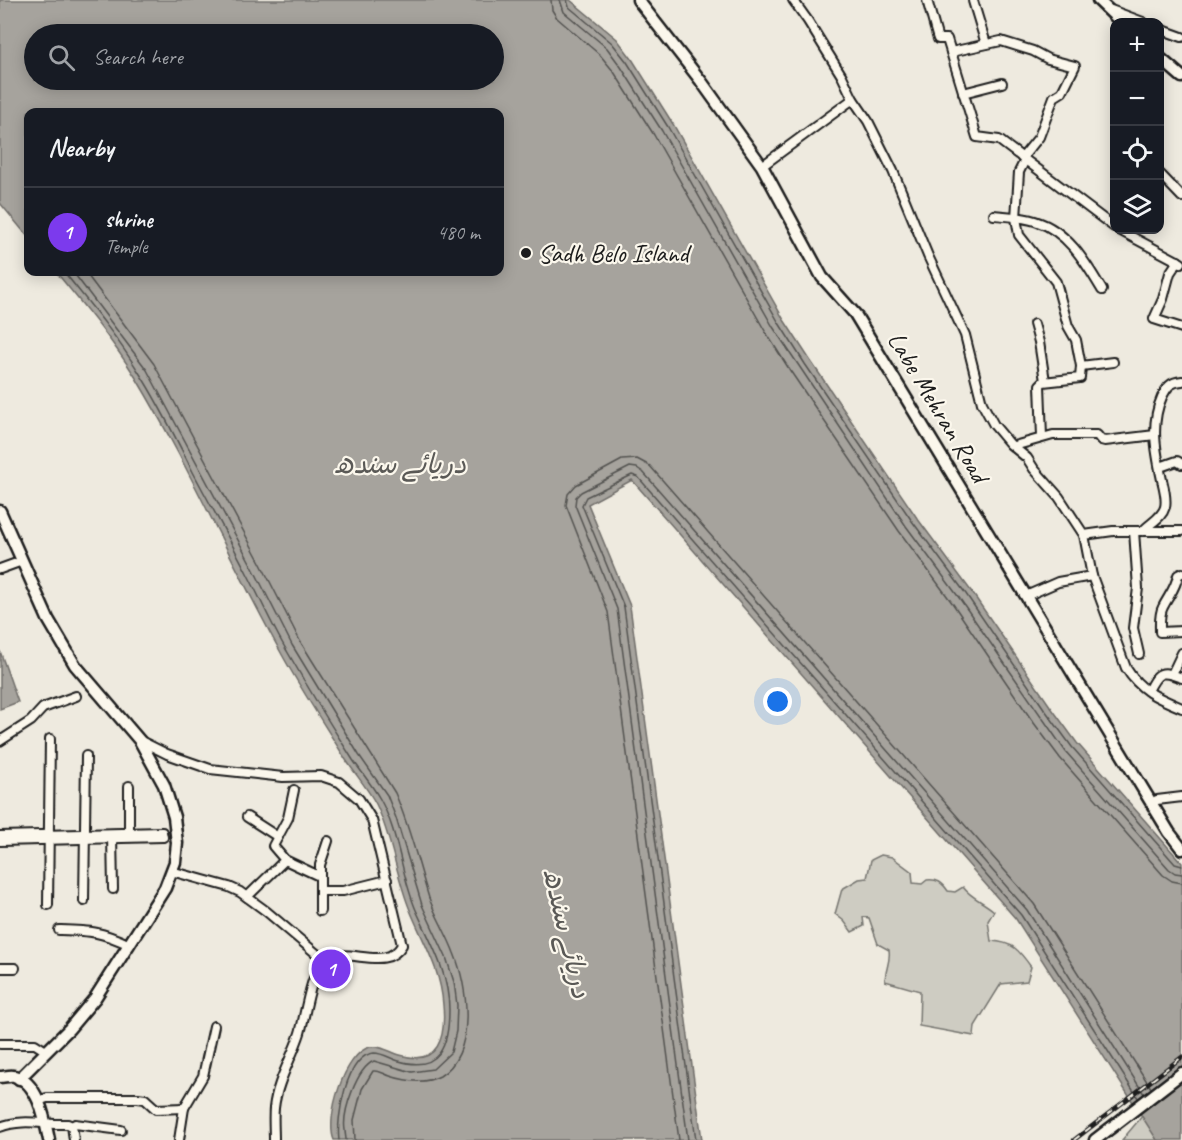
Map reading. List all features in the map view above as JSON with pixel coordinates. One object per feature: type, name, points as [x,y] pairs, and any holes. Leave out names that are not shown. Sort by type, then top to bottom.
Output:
[{"type":"street","name":"Labe Mehran Road","points":[[638,0],[701,81],[762,166],[822,277],[855,314],[1169,832],[1182,849]]},
{"type":"street","points":[[793,0],[842,76],[893,171],[928,256],[970,347],[982,403],[994,425],[1027,458],[1059,497],[1084,535],[1092,576],[1126,668],[1134,681],[1148,691],[1182,708]]},
{"type":"street","points":[[927,0],[938,39],[948,39],[978,137],[999,140],[1110,224]]},
{"type":"street","points":[[972,1],[986,44]]},
{"type":"street","points":[[1102,4],[1117,18]]},
{"type":"street","points":[[1102,4],[1134,18]]},
{"type":"street","points":[[1164,30],[1182,37]]},
{"type":"street","points":[[951,52],[1001,41],[1033,51],[1048,59],[1075,66],[1062,92],[1054,97],[1039,137],[1018,172],[1016,218],[1019,236],[1056,282],[1068,326],[1076,340],[1081,366],[1080,378],[1045,381],[1040,385],[1042,437]]},
{"type":"street","points":[[1164,61],[1182,77]]},
{"type":"street","points":[[963,93],[1002,82]]},
{"type":"street","points":[[762,166],[853,99]]},
{"type":"street","points":[[1164,178],[1182,197]]},
{"type":"street","points":[[993,215],[1043,224],[1064,237],[1077,252],[1102,290]]},
{"type":"street","points":[[1127,234],[1180,262],[1170,273],[1154,319],[1182,328]]},
{"type":"street","points":[[1034,324],[1040,342],[1045,381]]},
{"type":"street","points":[[1081,366],[1113,362]]},
{"type":"street","points":[[1139,531],[1161,516],[1165,508],[1155,435],[1155,417],[1168,385],[1174,381],[1182,381]]},
{"type":"street","points":[[1014,446],[1042,437],[1097,435],[1105,441],[1155,435]]},
{"type":"street","points":[[1160,467],[1177,461],[1182,465]]},
{"type":"street","points":[[0,511],[48,619],[75,665],[140,741],[164,785],[174,817],[177,843],[165,888],[95,998],[69,1029],[19,1079]]},
{"type":"street","points":[[1139,531],[1138,588],[1133,628],[1139,654]]},
{"type":"street","points":[[1084,535],[1182,531]]},
{"type":"street","points":[[0,569],[22,561]]},
{"type":"street","points":[[1182,573],[1178,575],[1172,594],[1163,607],[1160,632],[1182,631]]},
{"type":"street","points":[[1026,596],[1058,582],[1092,576]]},
{"type":"street","points":[[1172,674],[1182,653]]},
{"type":"street","points":[[1148,691],[1159,673],[1165,672],[1182,678]]},
{"type":"street","points":[[0,741],[31,721],[44,708],[76,696]]},
{"type":"street","points":[[48,905],[50,739]]},
{"type":"street","points":[[140,741],[161,752],[210,769],[283,777],[321,776],[339,782],[359,799],[372,820],[402,945],[400,949],[380,958],[365,959],[342,955],[333,956],[322,962],[308,994],[300,1034],[279,1088],[274,1108],[274,1140]]},
{"type":"street","points":[[84,902],[86,756]]},
{"type":"street","points":[[129,786],[129,833]]},
{"type":"street","points":[[294,790],[288,818],[273,846],[285,860],[319,876]]},
{"type":"street","points":[[1157,800],[1182,797]]},
{"type":"street","points":[[247,817],[278,837]]},
{"type":"street","points":[[0,836],[163,837],[162,832],[112,836]]},
{"type":"street","points":[[112,836],[112,889]]},
{"type":"street","points":[[0,841],[49,837]]},
{"type":"street","points":[[320,911],[319,876],[321,859],[328,841]]},
{"type":"street","points":[[247,897],[285,860]]},
{"type":"street","points":[[171,872],[229,887],[247,897],[324,960]]},
{"type":"street","points":[[320,891],[344,891],[387,879]]},
{"type":"street","points":[[59,930],[107,934],[130,945]]},
{"type":"street","points":[[0,968],[15,968]]},
{"type":"street","points":[[179,1140],[184,1108],[202,1076],[214,1026]]},
{"type":"street","points":[[0,1044],[35,1044],[46,1051]]},
{"type":"street","points":[[1095,1140],[1182,1073]]},
{"type":"street","points":[[0,1077],[16,1076],[31,1087],[38,1101],[49,1140]]},
{"type":"street","points":[[38,1101],[47,1098],[138,1098],[145,1099],[156,1109],[184,1108]]},
{"type":"street","points":[[0,1126],[13,1122],[45,1122],[121,1130]]},
{"type":"street","points":[[72,1126],[74,1140]]},
{"type":"shaded area","points":[[881,855],[892,857],[912,872],[913,883],[922,884],[927,880],[934,880],[941,883],[948,891],[955,892],[963,887],[994,911],[988,921],[991,941],[1005,943],[1015,948],[1031,967],[1027,981],[1001,984],[975,1026],[974,1036],[919,1026],[920,991],[885,981],[889,950],[878,944],[869,918],[863,917],[864,926],[852,932],[835,914],[842,889],[859,879],[867,878],[871,860]]},
{"type":"shaded area","points":[[1149,1108],[1158,1140],[1122,1140]]},
{"type":"water","name":"دریائے سندھ","points":[[0,0],[570,0],[617,39],[632,59],[673,124],[784,320],[917,518],[971,591],[1050,706],[1077,743],[1182,863],[1182,1140],[1157,1140],[1016,919],[632,480],[588,504],[630,606],[702,1140],[334,1140],[332,1117],[339,1088],[352,1061],[361,1052],[370,1047],[378,1047],[413,1058],[424,1057],[432,1053],[437,1046],[441,1038],[444,1017],[439,980],[405,897],[386,830],[376,804],[346,760],[288,665],[174,445],[136,378],[108,337],[59,276],[504,276],[504,108],[24,108],[24,232],[0,203]]},
{"type":"water","points":[[0,651],[18,702],[0,709]]},
{"type":"railway","points":[[1074,1140],[1182,1057]]},
{"type":"place","name":"Sadh Belo Island","points":[[526,253]]},
{"type":"place","name":"shrine","points":[[331,969]]}]
